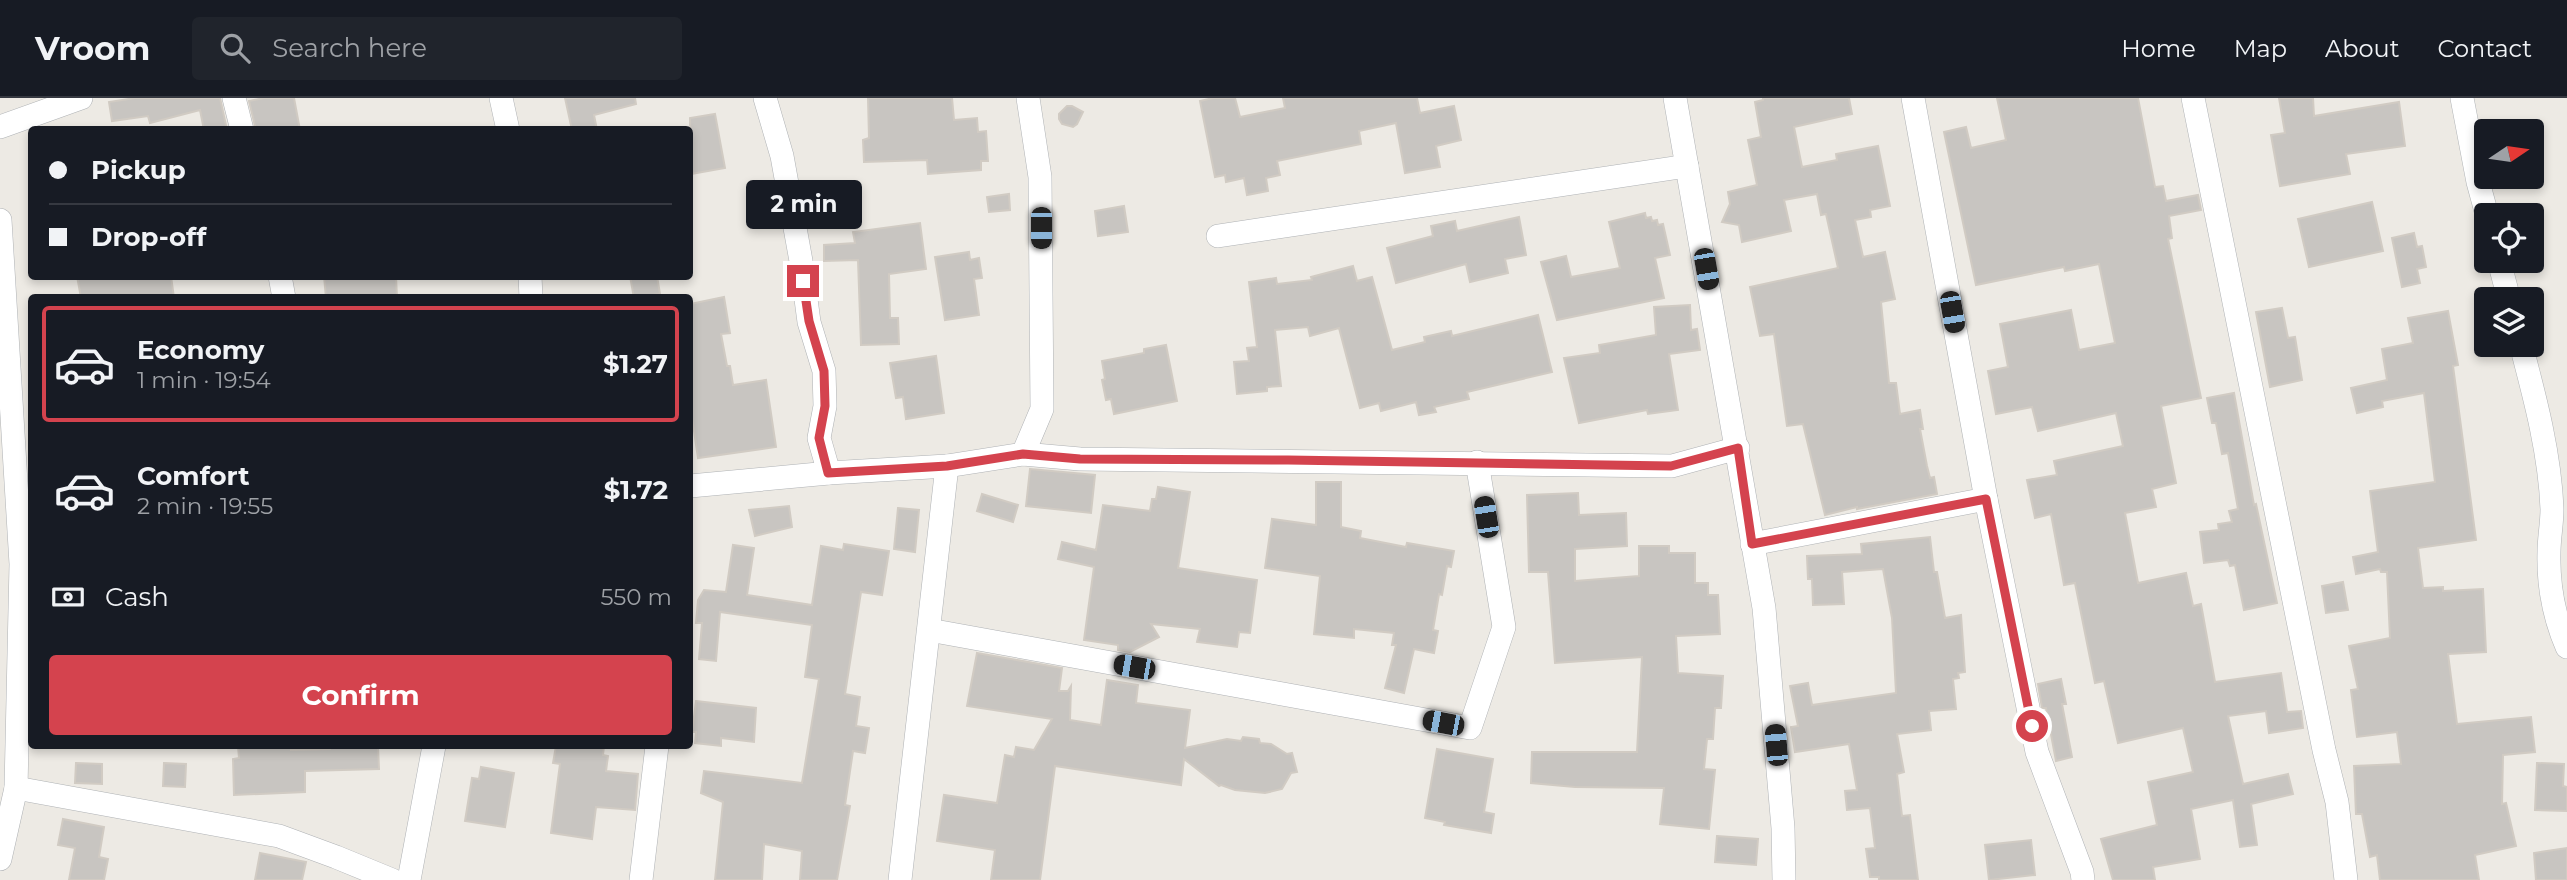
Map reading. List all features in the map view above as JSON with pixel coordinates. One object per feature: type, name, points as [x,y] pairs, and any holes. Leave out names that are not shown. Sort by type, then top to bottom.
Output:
[{"type":"street","points":[[0,127],[81,98]]},
{"type":"street","points":[[234,98],[241,126]]},
{"type":"street","points":[[501,98],[507,126]]},
{"type":"street","points":[[765,98],[782,156],[809,321],[824,371],[825,406],[819,438],[828,473]]},
{"type":"street","points":[[1023,454],[1042,409],[1040,177],[1028,98]]},
{"type":"street","points":[[1675,98],[1764,608],[1783,828],[1784,880]]},
{"type":"street","points":[[1913,98],[1986,499],[2037,752],[2083,880]]},
{"type":"street","points":[[2193,98],[2337,802],[2346,880]]},
{"type":"street","points":[[2462,98],[2484,203]]},
{"type":"street","points":[[1217,236],[1687,166]]},
{"type":"street","points":[[0,220],[21,564],[17,600],[16,788],[0,859]]},
{"type":"street","points":[[2524,357],[2541,429],[2552,510],[2549,580],[2556,621],[2567,647]]},
{"type":"street","points":[[693,486],[828,473],[947,466],[1023,454],[1080,459],[1671,466],[1738,448]]},
{"type":"street","points":[[929,630],[1470,728],[1504,627],[1478,462]]},
{"type":"street","points":[[900,880],[947,466]]},
{"type":"street","points":[[1752,544],[1986,499]]},
{"type":"street","points":[[409,880],[433,749]]},
{"type":"street","points":[[641,880],[657,749]]},
{"type":"street","points":[[16,788],[279,836],[392,880]]},
{"type":"building","points":[[135,98],[220,98],[226,126],[203,126],[200,110],[150,123],[148,116],[112,121],[109,102]]},
{"type":"building","points":[[294,98],[299,126],[255,126],[249,101]]},
{"type":"building","points":[[565,98],[635,98],[636,104],[594,115],[596,126],[571,126]]},
{"type":"building","points":[[868,98],[952,98],[954,120],[977,118],[978,132],[986,131],[988,161],[981,161],[981,170],[928,174],[927,160],[864,162],[863,140],[869,138]]},
{"type":"building","points":[[1235,98],[1240,117],[1285,108],[1283,98],[1417,98],[1420,113],[1454,106],[1461,140],[1436,146],[1440,167],[1405,173],[1396,123],[1359,131],[1361,144],[1277,161],[1280,175],[1266,178],[1268,191],[1247,195],[1244,178],[1226,182],[1225,175],[1215,177],[1200,101]]},
{"type":"building","points":[[1763,98],[1849,98],[1852,114],[1794,127],[1802,167],[1837,160],[1836,154],[1878,146],[1890,206],[1870,210],[1871,217],[1855,220],[1863,257],[1885,252],[1895,299],[1881,302],[1889,383],[1896,383],[1900,414],[1920,410],[1923,429],[1920,429],[1927,466],[1930,478],[1934,477],[1937,494],[1825,515],[1803,424],[1787,426],[1774,334],[1760,336],[1750,287],[1838,268],[1826,214],[1821,215],[1817,194],[1784,200],[1791,231],[1742,242],[1739,225],[1722,222],[1730,204],[1728,192],[1757,185],[1748,140],[1761,137],[1755,102]]},
{"type":"building","points":[[1997,98],[2138,98],[2155,187],[2163,186],[2166,201],[2198,195],[2201,210],[2169,216],[2172,238],[2168,239],[2201,398],[2161,406],[2176,483],[2152,489],[2156,507],[2125,513],[2138,583],[2186,573],[2193,606],[2201,604],[2215,682],[2281,673],[2287,712],[2301,711],[2303,728],[2269,733],[2266,711],[2228,716],[2243,784],[2288,774],[2293,794],[2251,804],[2257,845],[2240,847],[2233,800],[2191,809],[2200,859],[2153,867],[2155,880],[2113,880],[2101,839],[2157,825],[2148,782],[2193,772],[2183,728],[2118,743],[2104,681],[2095,683],[2075,583],[2064,585],[2051,514],[2035,518],[2027,480],[2057,475],[2054,461],[2123,446],[2116,413],[2038,431],[2032,407],[1996,414],[1988,371],[2008,367],[2000,324],[2071,310],[2079,350],[2115,343],[2099,264],[2065,271],[2064,267],[1976,285],[1944,132],[1966,127],[1971,148],[2006,140]]},
{"type":"building","points":[[2279,98],[2313,98],[2314,116],[2399,102],[2405,146],[2346,154],[2350,174],[2280,186],[2271,135],[2285,133]]},
{"type":"building","points":[[1067,106],[1083,112],[1073,127],[1062,124],[1059,119],[1059,114]]},
{"type":"building","points":[[715,114],[725,168],[693,174],[693,126],[690,126],[690,118]]},
{"type":"building","points":[[1009,194],[1010,210],[989,212],[987,197]]},
{"type":"building","points":[[2372,202],[2383,251],[2309,267],[2298,219]]},
{"type":"building","points":[[1124,206],[1128,232],[1098,236],[1095,211]]},
{"type":"building","points":[[1645,213],[1646,218],[1657,220],[1658,225],[1663,224],[1670,255],[1655,258],[1664,298],[1557,320],[1541,262],[1566,256],[1571,277],[1620,268],[1609,222]]},
{"type":"building","points":[[1519,217],[1526,255],[1505,259],[1508,273],[1470,282],[1466,264],[1396,283],[1387,248],[1433,236],[1431,226],[1455,221],[1457,231]]},
{"type":"building","points":[[920,223],[926,269],[889,274],[890,318],[898,318],[899,344],[861,345],[858,260],[824,261],[824,245],[855,243],[853,232]]},
{"type":"building","points":[[2414,233],[2417,247],[2422,246],[2426,267],[2417,269],[2420,283],[2402,287],[2392,238]]},
{"type":"building","points":[[969,252],[970,260],[979,258],[982,278],[974,279],[979,315],[945,320],[935,257]]},
{"type":"building","points":[[1353,266],[1357,281],[1372,277],[1392,350],[1425,342],[1424,337],[1451,331],[1452,336],[1538,315],[1552,372],[1467,392],[1469,399],[1434,407],[1436,412],[1419,415],[1416,402],[1381,411],[1379,403],[1360,408],[1339,328],[1310,336],[1308,327],[1275,330],[1281,386],[1267,387],[1267,391],[1237,394],[1234,362],[1249,361],[1247,348],[1257,347],[1249,282],[1276,278],[1277,284],[1312,280],[1311,277]]},
{"type":"building","points":[[78,280],[172,280],[173,294],[80,294]]},
{"type":"building","points":[[324,280],[396,280],[397,294],[326,294]]},
{"type":"building","points":[[631,280],[658,280],[660,294],[633,294]]},
{"type":"building","points":[[724,297],[730,333],[721,334],[733,385],[766,380],[776,447],[698,458],[693,424],[693,303]]},
{"type":"building","points":[[1690,305],[1691,330],[1697,329],[1700,350],[1669,354],[1678,410],[1648,414],[1647,410],[1579,423],[1564,358],[1600,353],[1599,345],[1656,335],[1654,307]]},
{"type":"building","points":[[2282,308],[2288,338],[2295,337],[2302,380],[2270,387],[2256,312]]},
{"type":"building","points":[[2448,311],[2458,365],[2453,366],[2476,540],[2418,548],[2423,588],[2443,587],[2443,591],[2483,589],[2486,652],[2448,654],[2457,724],[2531,717],[2535,752],[2503,755],[2502,804],[2506,803],[2516,846],[2475,855],[2479,880],[2380,880],[2377,855],[2370,857],[2362,814],[2356,814],[2354,766],[2401,764],[2397,732],[2357,737],[2351,690],[2358,689],[2349,646],[2390,638],[2387,572],[2381,572],[2380,569],[2356,574],[2353,557],[2378,552],[2370,491],[2435,482],[2424,393],[2382,401],[2383,407],[2357,413],[2351,388],[2387,380],[2382,349],[2413,343],[2408,318]]},
{"type":"building","points":[[1166,345],[1177,401],[1114,414],[1111,399],[1106,400],[1102,361],[1144,353],[1144,349]]},
{"type":"building","points":[[936,356],[944,413],[906,419],[903,397],[896,398],[890,363]]},
{"type":"building","points":[[2234,393],[2254,505],[2256,504],[2277,603],[2244,610],[2235,565],[2230,566],[2228,560],[2204,563],[2200,532],[2219,530],[2218,524],[2232,522],[2229,511],[2238,509],[2228,453],[2222,454],[2216,423],[2212,423],[2207,398]]},
{"type":"building","points":[[1030,469],[1095,475],[1091,513],[1026,506]]},
{"type":"building","points":[[1316,482],[1341,482],[1341,527],[1361,531],[1360,538],[1406,547],[1407,543],[1454,551],[1451,567],[1447,566],[1442,595],[1439,594],[1433,630],[1438,631],[1434,653],[1414,649],[1404,693],[1385,688],[1396,645],[1392,645],[1394,633],[1354,629],[1354,638],[1314,634],[1320,576],[1265,568],[1272,519],[1316,525]]},
{"type":"building","points":[[1158,487],[1190,492],[1178,568],[1257,580],[1250,633],[1239,632],[1237,647],[1197,642],[1200,629],[1151,624],[1159,637],[1130,652],[1118,650],[1118,645],[1084,640],[1094,567],[1058,559],[1062,542],[1096,550],[1103,505],[1150,511]]},
{"type":"building","points":[[1578,493],[1579,515],[1626,513],[1627,546],[1575,549],[1575,581],[1639,576],[1639,546],[1669,546],[1669,553],[1695,553],[1695,583],[1708,583],[1708,595],[1718,595],[1720,634],[1676,636],[1678,673],[1723,676],[1721,708],[1715,708],[1713,739],[1707,739],[1704,769],[1715,770],[1709,829],[1660,824],[1664,788],[1575,787],[1531,783],[1532,752],[1637,752],[1642,657],[1555,663],[1548,572],[1529,572],[1527,495]]},
{"type":"building","points":[[982,494],[1018,505],[1013,522],[977,511]]},
{"type":"building","points":[[789,506],[792,527],[755,536],[749,510]]},
{"type":"building","points":[[898,508],[919,510],[915,552],[894,549]]},
{"type":"building","points":[[1930,537],[1934,572],[1937,572],[1945,618],[1961,615],[1965,672],[1958,673],[1959,678],[1953,679],[1956,709],[1929,711],[1931,730],[1897,734],[1904,772],[1897,774],[1902,816],[1910,815],[1918,880],[1879,880],[1879,877],[1870,877],[1866,849],[1875,848],[1870,808],[1847,810],[1845,791],[1857,790],[1849,744],[1795,752],[1791,727],[1798,726],[1790,686],[1808,683],[1812,705],[1896,693],[1892,618],[1883,569],[1842,572],[1844,604],[1813,605],[1812,579],[1808,579],[1807,556],[1862,554],[1861,544]]},
{"type":"building","points":[[844,544],[889,551],[882,595],[861,592],[845,694],[860,697],[856,726],[869,728],[865,753],[853,751],[845,805],[850,806],[837,880],[800,880],[802,851],[764,844],[762,880],[715,880],[723,802],[701,793],[704,771],[802,783],[819,679],[805,677],[812,625],[720,612],[716,661],[699,659],[702,623],[696,623],[698,600],[704,590],[726,592],[733,545],[754,548],[747,595],[812,605],[821,546],[843,550]]},
{"type":"building","points":[[2343,582],[2348,610],[2326,613],[2322,586]]},
{"type":"building","points":[[977,653],[1062,668],[1059,691],[1068,691],[1071,686],[1070,720],[1101,725],[1107,680],[1138,685],[1136,703],[1190,710],[1185,748],[1227,739],[1241,741],[1243,737],[1259,739],[1260,743],[1271,744],[1287,754],[1292,753],[1297,772],[1291,773],[1282,789],[1265,793],[1219,786],[1184,759],[1181,785],[1055,766],[1040,880],[991,880],[995,850],[937,841],[944,795],[997,803],[1005,755],[1014,757],[1016,747],[1034,750],[1052,719],[967,706]]},
{"type":"building","points":[[2061,679],[2066,704],[2062,704],[2072,757],[2056,761],[2046,708],[2042,708],[2038,684]]},
{"type":"building","points":[[696,701],[756,708],[754,742],[721,738],[721,746],[695,743],[696,732],[693,732]]},
{"type":"building","points":[[238,749],[378,749],[379,769],[305,771],[305,792],[234,795],[233,759],[239,758]]},
{"type":"building","points":[[555,749],[604,749],[603,755],[608,756],[606,771],[638,774],[635,810],[596,807],[592,839],[551,833],[560,764],[553,763]]},
{"type":"building","points":[[1437,749],[1493,759],[1484,812],[1494,814],[1491,833],[1444,825],[1445,822],[1425,818]]},
{"type":"building","points":[[76,763],[102,764],[102,784],[75,783]]},
{"type":"building","points":[[164,763],[186,764],[185,787],[163,786]]},
{"type":"building","points":[[2537,763],[2564,764],[2563,786],[2567,787],[2567,811],[2535,810]]},
{"type":"building","points":[[481,767],[514,773],[505,827],[465,821],[472,778],[479,779]]},
{"type":"building","points":[[63,819],[104,827],[99,857],[108,859],[104,880],[69,880],[75,848],[58,845]]},
{"type":"building","points":[[1717,836],[1758,839],[1756,865],[1715,862]]},
{"type":"building","points":[[2031,840],[2035,875],[1989,880],[1985,845]]},
{"type":"building","points":[[2567,848],[2567,880],[2536,880],[2534,853]]},
{"type":"building","points":[[260,853],[306,862],[302,880],[255,880]]},
{"type":"route","points":[[803,281],[809,321],[824,371],[825,406],[819,438],[828,473],[947,466],[1023,454],[1080,459],[1671,466],[1738,448],[1752,544],[1986,499],[2032,726]]}]
